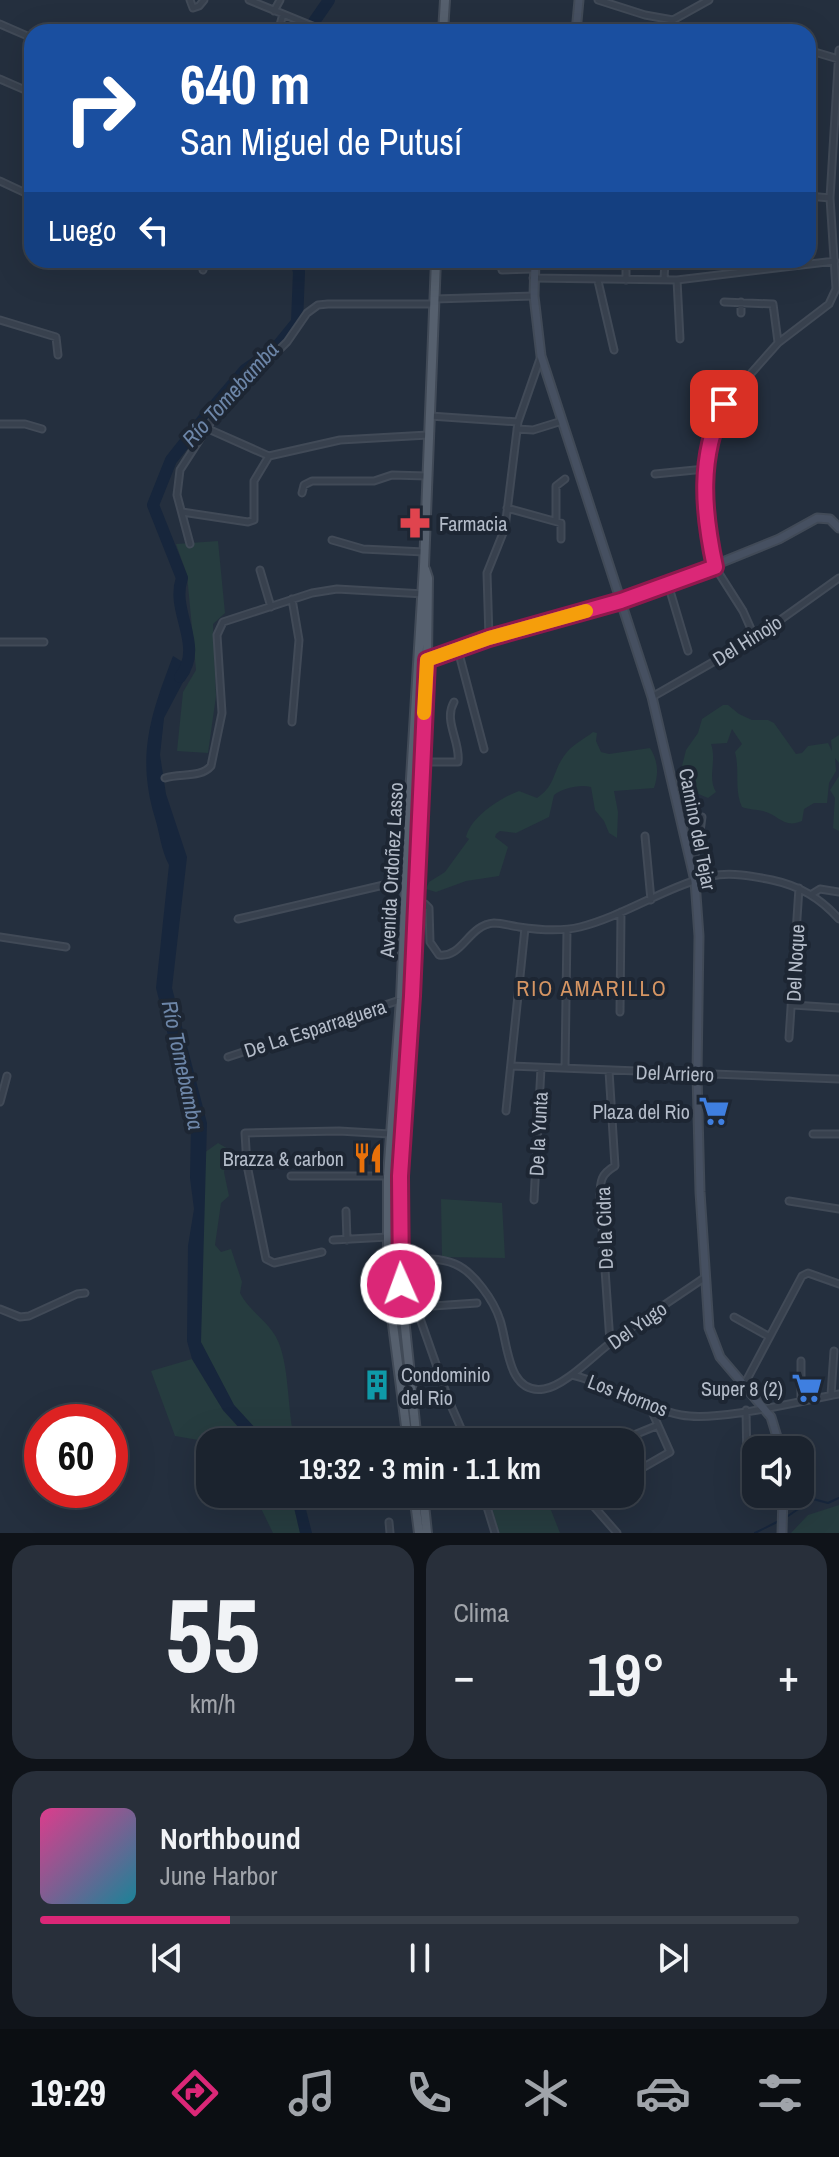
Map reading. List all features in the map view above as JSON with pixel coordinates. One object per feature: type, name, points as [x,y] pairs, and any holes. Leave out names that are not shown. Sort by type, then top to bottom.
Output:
[{"type":"main road","points":[[444,24],[445,0]]},
{"type":"main road","name":"Avenida Ordoñez Lasso","points":[[416,1428],[400,1261],[400,1176],[427,660],[424,552],[435,268]]},
{"type":"main road","name":"Avenida Ordoñez Lasso","points":[[406,1428],[391,1309],[388,1176],[401,999],[417,660],[424,594]]},
{"type":"main road","points":[[416,1508],[419,1533]]},
{"type":"main road","points":[[424,1508],[427,1533]]},
{"type":"street","points":[[190,0],[193,8],[204,0]]},
{"type":"street","points":[[249,0],[306,24]]},
{"type":"street","points":[[274,11],[280,0]]},
{"type":"street","points":[[577,24],[579,0]]},
{"type":"street","points":[[598,0],[673,20],[709,0]]},
{"type":"street","points":[[280,24],[283,14]]},
{"type":"street","points":[[673,20],[673,24]]},
{"type":"street","points":[[0,24],[24,34]]},
{"type":"street","points":[[755,638],[743,611],[715,567],[705,514],[707,447],[724,404],[778,343],[834,297],[837,265],[830,198],[839,50]]},
{"type":"street","points":[[816,52],[838,59]]},
{"type":"street","points":[[0,79],[24,90]]},
{"type":"street","points":[[0,181],[24,192]]},
{"type":"street","points":[[816,197],[830,198]]},
{"type":"street","points":[[816,267],[837,265]]},
{"type":"street","points":[[501,268],[533,269],[598,281],[677,280],[805,268]]},
{"type":"street","points":[[626,268],[626,280]]},
{"type":"street","points":[[664,280],[665,268]]},
{"type":"street","name":"Camino del Tejar","points":[[533,269],[541,356],[652,697],[695,881],[699,936],[697,1074],[704,1278],[709,1328],[720,1357],[764,1408],[773,1421],[777,1436]]},
{"type":"street","points":[[677,280],[680,339]]},
{"type":"street","points":[[598,281],[614,350]]},
{"type":"street","points":[[190,544],[177,491],[178,474],[220,408],[287,342],[311,308],[328,304],[534,296]]},
{"type":"street","points":[[724,302],[773,304],[778,343]]},
{"type":"street","points":[[741,302],[741,313]]},
{"type":"street","points":[[0,320],[56,337],[58,355]]},
{"type":"street","points":[[489,638],[487,573],[505,528],[518,425],[541,356]]},
{"type":"street","points":[[430,416],[518,425],[533,430],[563,421]]},
{"type":"street","points":[[0,424],[25,424],[42,429]]},
{"type":"street","points":[[206,428],[269,456],[340,440],[429,435]]},
{"type":"street","points":[[182,512],[252,521],[255,512],[254,481],[269,456]]},
{"type":"street","points":[[655,474],[705,469]]},
{"type":"street","points":[[302,493],[304,485],[312,481],[374,481],[392,475],[428,477]]},
{"type":"street","points":[[556,521],[556,486],[565,479]]},
{"type":"street","points":[[507,508],[562,524],[561,539]]},
{"type":"street","points":[[417,660],[427,660],[489,638],[621,601],[715,567],[779,539],[817,518],[830,519],[839,528]]},
{"type":"street","points":[[332,540],[363,549],[424,552]]},
{"type":"street","points":[[260,570],[271,607]]},
{"type":"street","name":"Del Hinojo","points":[[652,697],[755,638],[839,578]]},
{"type":"street","points":[[668,584],[688,651]]},
{"type":"street","points":[[165,778],[200,774],[211,766],[222,713],[219,628],[223,622],[312,593],[337,589],[424,594]]},
{"type":"street","points":[[292,599],[299,640],[292,722]]},
{"type":"street","points":[[0,642],[44,642]]},
{"type":"street","points":[[457,649],[484,749]]},
{"type":"street","points":[[421,762],[458,762],[459,752],[450,714],[454,702]]},
{"type":"street","points":[[691,865],[698,846],[702,817]]},
{"type":"street","points":[[645,836],[651,900]]},
{"type":"street","points":[[415,902],[429,908],[430,942],[439,955],[451,955],[469,935],[494,923],[567,930],[621,912],[695,881],[733,874],[799,888],[812,894],[839,919]]},
{"type":"street","points":[[238,919],[406,880]]},
{"type":"street","name":"Del Noque","points":[[789,1038],[799,888]]},
{"type":"street","points":[[812,894],[820,889],[839,892]]},
{"type":"street","points":[[620,1012],[621,912]]},
{"type":"street","points":[[506,1111],[525,928]]},
{"type":"street","points":[[565,1068],[567,930]]},
{"type":"street","points":[[0,937],[66,947]]},
{"type":"street","name":"De La Esparraguera","points":[[228,1057],[401,999]]},
{"type":"street","points":[[793,1005],[839,1008]]},
{"type":"street","name":"Del Arriero","points":[[511,1066],[839,1079]]},
{"type":"street","name":"De la Yunta","points":[[534,1200],[541,1068]]},
{"type":"street","name":"De la Cidra","points":[[609,1071],[615,1166],[605,1172],[601,1179],[600,1197],[610,1343]]},
{"type":"street","points":[[0,1102],[7,1076]]},
{"type":"street","points":[[322,1252],[274,1263],[266,1259],[247,1165],[245,1133],[339,1131],[391,1134]]},
{"type":"street","points":[[813,1134],[839,1134]]},
{"type":"street","points":[[291,1176],[388,1176]]},
{"type":"street","points":[[789,1201],[839,1209]]},
{"type":"street","points":[[346,1211],[347,1240]]},
{"type":"street","points":[[333,1240],[388,1237]]},
{"type":"street","name":"Los Hornos","points":[[400,1261],[437,1259],[465,1269],[496,1309],[513,1372],[521,1383],[533,1389],[546,1389],[571,1375],[599,1381],[649,1404],[684,1415],[764,1408],[839,1394]]},
{"type":"street","points":[[389,1261],[400,1261]]},
{"type":"street","points":[[744,1386],[768,1336],[805,1274],[839,1284]]},
{"type":"street","name":"Del Yugo","points":[[571,1375],[610,1343],[704,1278]]},
{"type":"street","points":[[0,1309],[20,1317],[29,1316],[85,1293]]},
{"type":"street","points":[[403,1308],[477,1303]]},
{"type":"street","points":[[416,1307],[461,1428]]},
{"type":"street","points":[[734,1317],[768,1336]]},
{"type":"street","points":[[831,1395],[834,1351]]},
{"type":"street","points":[[801,1361],[801,1401]]},
{"type":"street","points":[[644,1468],[668,1455],[669,1449],[656,1426],[649,1404]]},
{"type":"street","points":[[746,1410],[746,1436]]},
{"type":"street","points":[[644,1431],[656,1426]]},
{"type":"street","points":[[487,1508],[495,1533]]},
{"type":"street","points":[[595,1508],[617,1533]]},
{"type":"street","points":[[782,1533],[783,1508]]},
{"type":"street","points":[[389,1522],[390,1533]]},
{"type":"green space","points":[[218,541],[225,613],[213,624],[216,696],[208,753],[177,751],[183,692],[196,670],[187,575],[176,544]]},
{"type":"green space","points":[[723,705],[752,720],[774,723],[796,754],[802,753],[808,746],[828,743],[832,751],[831,740],[839,735],[839,763],[835,758],[836,771],[829,783],[827,803],[814,803],[804,809],[802,821],[796,823],[742,807],[735,752],[742,744],[732,729],[727,743],[711,744],[712,781],[716,792],[708,798],[689,790],[681,770],[686,750],[698,733],[702,719]]},
{"type":"green space","points":[[593,732],[597,733],[596,741],[601,752],[609,754],[650,748],[656,762],[654,788],[614,791],[618,812],[617,838],[609,833],[595,810],[591,787],[572,787],[554,795],[549,817],[516,833],[500,831],[496,834],[495,837],[508,847],[499,876],[466,881],[436,892],[426,889],[429,882],[445,872],[469,839],[466,837],[469,830],[480,816],[495,803],[519,791],[537,798],[551,783],[567,752]]},
{"type":"green space","points":[[839,776],[839,831],[833,828],[835,798],[830,790]]},
{"type":"green space","points":[[218,1143],[230,1150],[224,1172],[229,1196],[221,1203],[215,1245],[221,1252],[231,1249],[242,1282],[240,1293],[272,1331],[281,1347],[293,1428],[255,1428],[234,1405],[201,1343],[198,1268],[204,1153]]},
{"type":"green space","points":[[441,1199],[502,1203],[505,1258],[442,1257]]},
{"type":"green space","points":[[192,1359],[223,1410],[239,1428],[196,1428],[196,1440],[175,1436],[151,1371]]},
{"type":"green space","points":[[839,1505],[839,1533],[791,1533],[808,1515]]},
{"type":"green space","points":[[261,1508],[294,1508],[300,1533],[273,1533]]},
{"type":"green space","points":[[492,1508],[550,1508],[560,1533],[499,1533]]},
{"type":"water","points":[[173,656],[191,667],[164,718],[160,755],[166,794],[187,857],[172,988],[207,1123],[201,1342],[234,1405],[255,1428],[239,1428],[223,1410],[192,1359],[187,1341],[188,1246],[194,1209],[190,1178],[191,1127],[156,988],[169,865],[149,795],[147,774],[149,735],[158,697]]},
{"type":"water","points":[[294,1508],[306,1508],[312,1533],[300,1533]]},
{"type":"waterway","name":"Río Tomebamba","points":[[312,24],[329,0]]},
{"type":"waterway","name":"Río Tomebamba","points":[[180,677],[189,653],[180,603],[182,578],[153,505],[171,460],[245,370],[275,349],[297,322],[298,268]]},
{"type":"waterway","points":[[785,1518],[813,1499],[828,1503],[839,1498]]},
{"type":"waterway","points":[[755,1533],[779,1521]]},
{"type":"slow traffic","points":[[424,713],[427,660],[489,638],[586,611]]},
{"type":"place","name":"Farmacia","points":[[415,523]]},
{"type":"place","name":"Plaza del Rio","points":[[714,1111]]},
{"type":"place","name":"Brazza & carbon","points":[[368,1158]]},
{"type":"place","name":"Condominio del Rio","points":[[377,1385]]},
{"type":"place","name":"Super 8 (2)","points":[[807,1388]]},
{"type":"district","name":"RIO AMARILLO","points":[[592,988]]},
{"type":"route","points":[[401,1284],[400,1176],[412,996],[427,660],[489,638],[621,601],[715,567],[705,514],[704,480],[707,447],[724,404]]}]
